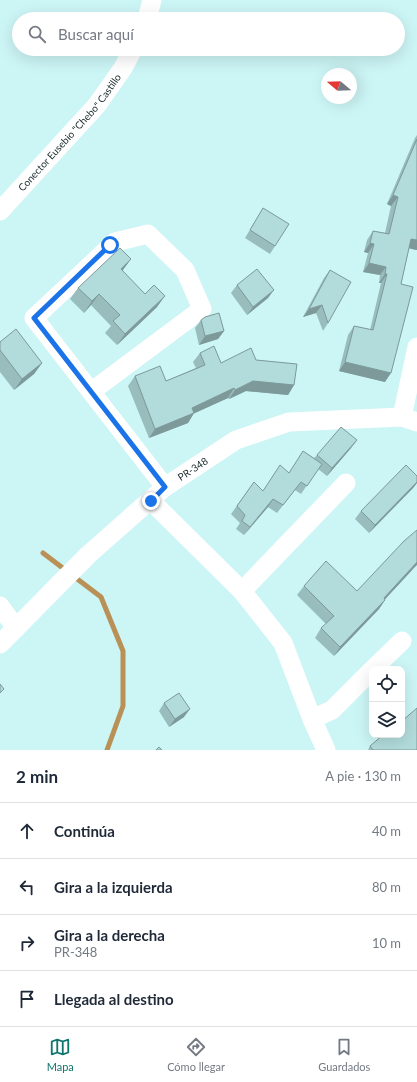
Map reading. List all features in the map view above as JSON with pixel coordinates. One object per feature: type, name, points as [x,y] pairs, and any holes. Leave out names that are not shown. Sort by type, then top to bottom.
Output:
[{"type":"street","points":[[149,12],[152,0]]},
{"type":"street","name":"Conector Eusebio \"Chebo\" Castillo","points":[[0,211],[96,105],[123,68],[129,56]]},
{"type":"street","points":[[92,391],[202,309],[186,270],[148,234],[115,242],[34,318],[165,487]]},
{"type":"street","points":[[409,420],[417,347]]},
{"type":"street","name":"PR-348","points":[[0,644],[88,555],[151,501],[165,487],[236,440],[289,422],[409,420]]},
{"type":"street","points":[[242,591],[346,483]]},
{"type":"street","points":[[151,501],[242,591],[283,642],[323,749]]},
{"type":"street","points":[[0,606],[16,628]]},
{"type":"street","points":[[377,666],[402,641]]},
{"type":"street","points":[[312,719],[332,710],[369,674]]},
{"type":"building","points":[[417,139],[417,240],[411,239],[401,284],[413,287],[391,373],[345,362],[354,326],[373,330],[387,274],[385,274],[386,267],[369,263],[374,244],[370,243],[373,231],[389,234],[398,197],[393,195]]},
{"type":"building","points":[[263,208],[289,224],[275,246],[250,230]]},
{"type":"building","points":[[120,248],[131,259],[121,269],[145,294],[154,285],[165,296],[125,334],[113,321],[120,315],[99,294],[92,301],[78,288]]},
{"type":"building","points":[[257,269],[274,290],[253,307],[237,285]]},
{"type":"building","points":[[330,270],[351,282],[328,323],[322,305],[309,309]]},
{"type":"building","points":[[219,313],[224,331],[205,336],[201,320],[205,317]]},
{"type":"building","points":[[16,329],[42,363],[22,379],[0,350],[0,342]]},
{"type":"building","points":[[214,346],[221,363],[251,348],[256,360],[297,364],[294,385],[253,381],[235,390],[234,388],[192,408],[194,413],[155,429],[135,376],[160,366],[166,381],[205,365],[200,353]]},
{"type":"building","points":[[341,427],[357,440],[332,468],[317,455]]},
{"type":"building","points":[[303,451],[322,464],[307,486],[301,482],[283,505],[273,499],[250,527],[242,521],[245,515],[237,506],[254,482],[263,491],[280,465],[289,473]]},
{"type":"building","points":[[406,465],[417,476],[417,482],[375,525],[361,511]]},
{"type":"building","points":[[417,530],[417,562],[384,598],[385,600],[340,647],[321,628],[334,616],[304,586],[326,561],[357,591],[404,541]]},
{"type":"building","points":[[0,684],[4,689],[0,693]]},
{"type":"building","points":[[179,693],[190,709],[175,719],[164,703]]},
{"type":"building","points":[[417,708],[417,750],[373,750],[370,746],[379,738],[405,738],[405,718]]},
{"type":"waterway","points":[[43,553],[101,597],[123,651],[123,706],[107,750]]},
{"type":"route","points":[[110,245],[34,318],[165,487],[151,501]]}]
